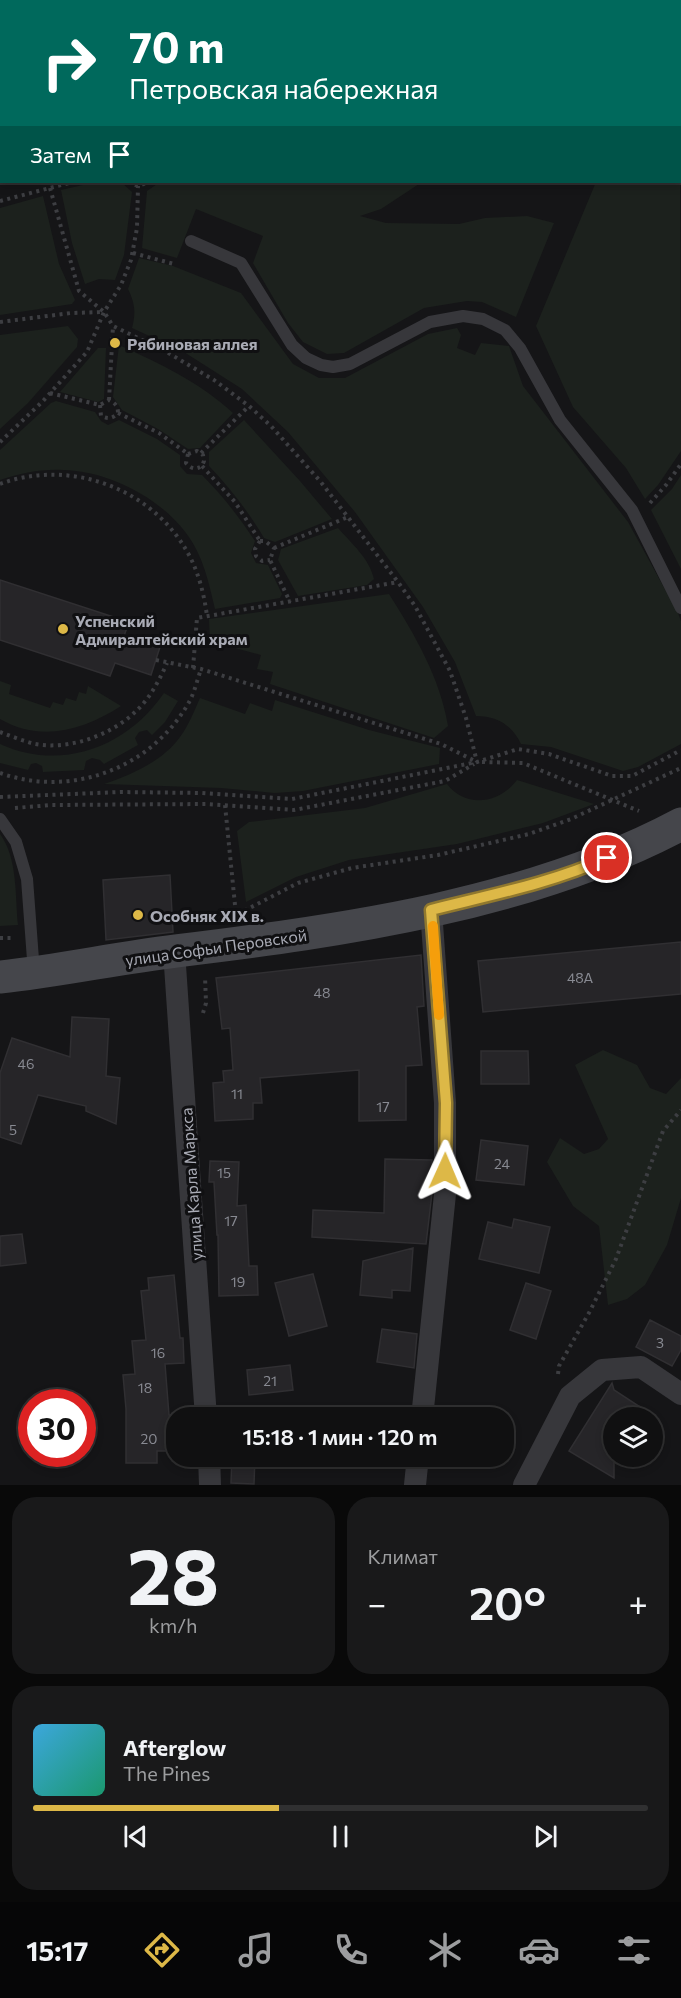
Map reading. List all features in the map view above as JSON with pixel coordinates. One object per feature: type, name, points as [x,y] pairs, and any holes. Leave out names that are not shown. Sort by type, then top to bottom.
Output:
[{"type":"main road","name":"улица Софьи Перовской","points":[[0,977],[174,951],[319,933],[431,910],[590,866],[679,825]]},
{"type":"street","points":[[423,1407],[445,1194],[446,1103],[431,910]]},
{"type":"street","name":"улица Карла Маркса","points":[[174,951],[205,1407]]},
{"type":"street","points":[[524,1485],[570,1396],[602,1370],[641,1367],[681,1394]]},
{"type":"street","points":[[209,1467],[210,1485]]},
{"type":"street","points":[[415,1485],[417,1467]]},
{"type":"lane","points":[[191,242],[242,263],[292,345],[306,358],[321,365],[333,367],[350,364],[430,322],[463,316],[483,320],[505,330],[520,348],[560,420],[632,510],[681,608]]},
{"type":"lane","points":[[0,819],[16,842],[27,879],[34,973]]},
{"type":"path","points":[[0,201],[69,183]]},
{"type":"path","points":[[130,183],[138,186],[146,183]]},
{"type":"path","points":[[0,442],[50,393],[87,352],[104,312],[121,285],[133,253],[137,228],[138,186]]},
{"type":"path","points":[[51,188],[79,291],[104,312],[113,326],[165,351],[214,380],[271,426],[313,473],[398,582],[415,606],[450,671],[466,718],[477,762]]},
{"type":"path","points":[[133,253],[174,264]]},
{"type":"path","points":[[0,322],[71,313],[104,312]]},
{"type":"path","points":[[109,400],[113,326]]},
{"type":"path","points":[[50,393],[100,405],[109,400]]},
{"type":"path","points":[[109,400],[118,408],[118,413]]},
{"type":"path","points":[[100,405],[101,416],[108,419],[118,413]]},
{"type":"path","points":[[201,453],[249,406]]},
{"type":"path","points":[[118,413],[159,433],[188,454]]},
{"type":"path","points":[[191,451],[201,453],[204,461],[202,466],[196,469],[186,463],[191,451]]},
{"type":"path","points":[[636,518],[666,485],[681,464]]},
{"type":"path","points":[[202,466],[235,502],[260,541]]},
{"type":"path","points":[[0,484],[45,474],[67,475],[109,484],[128,494],[163,520],[177,536],[198,574],[207,616]]},
{"type":"path","points":[[290,602],[270,560],[274,548],[348,517]]},
{"type":"path","points":[[260,541],[265,541],[274,548]]},
{"type":"path","points":[[260,541],[255,549],[255,556],[262,561],[270,560]]},
{"type":"path","points":[[194,668],[197,618],[398,582]]},
{"type":"path","points":[[156,660],[201,669],[441,744],[477,762],[523,763],[679,825]]},
{"type":"path","points":[[0,732],[36,744],[71,744],[105,733],[134,713],[157,686],[166,663]]},
{"type":"path","points":[[0,772],[29,780],[65,782],[82,780],[109,772],[133,761],[155,745],[174,725],[189,702],[201,669]]},
{"type":"path","points":[[0,797],[120,792],[201,793],[292,799],[477,762],[518,749],[549,754],[612,776],[632,776],[681,750]]},
{"type":"path","points":[[10,808],[51,805],[225,805],[294,810],[445,781],[477,762]]},
{"type":"path","points":[[225,805],[236,915],[298,883],[352,868],[438,855],[529,834],[571,819],[681,768]]},
{"type":"path","points":[[558,1376],[559,1366],[616,1259],[663,1131],[681,1110]]},
{"type":"shaded area","points":[[92,183],[122,183],[132,192],[124,255],[115,280],[99,279],[85,284],[72,243],[61,190]]},
{"type":"shaded area","points":[[159,183],[420,183],[381,209],[360,216],[386,223],[459,224],[485,218],[527,216],[554,223],[516,317],[482,302],[467,301],[424,308],[344,353],[327,354],[303,342],[288,323],[253,263],[263,236],[196,209],[177,258],[142,248],[147,191]]},
{"type":"shaded area","points":[[596,183],[680,183],[681,451],[658,485],[645,499],[626,468],[573,407],[536,326]]},
{"type":"shaded area","points":[[43,196],[59,264],[75,300],[72,304],[0,315],[0,208]]},
{"type":"shaded area","points":[[139,258],[173,266],[241,293],[293,364],[319,378],[345,378],[428,334],[457,328],[461,335],[457,348],[475,355],[481,343],[509,346],[523,386],[628,522],[678,613],[681,621],[681,744],[638,767],[623,771],[551,747],[521,744],[503,723],[484,716],[476,716],[455,662],[423,607],[355,512],[288,432],[242,389],[184,352],[132,328],[134,308],[128,289]]},
{"type":"shaded area","points":[[68,326],[78,339],[77,347],[28,403],[0,429],[0,335]]},
{"type":"shaded area","points":[[119,345],[193,383],[233,413],[200,448],[188,449],[158,429],[122,410],[113,397]]},
{"type":"shaded area","points":[[98,348],[106,348],[104,399],[98,402],[60,392]]},
{"type":"shaded area","points":[[56,401],[95,412],[101,421],[108,425],[119,420],[157,439],[180,455],[180,466],[187,474],[202,475],[249,532],[255,541],[251,553],[256,563],[268,565],[282,594],[280,598],[215,609],[201,560],[186,533],[162,508],[131,488],[115,481],[97,475],[55,470],[31,472],[0,480],[0,450]]},
{"type":"shaded area","points":[[244,420],[332,519],[275,542],[264,538],[252,518],[209,466],[209,452]]},
{"type":"shaded area","points":[[681,475],[681,569],[651,510],[672,489]]},
{"type":"shaded area","points":[[338,528],[364,558],[374,579],[367,585],[298,596],[278,560],[281,549]]},
{"type":"shaded area","points":[[389,594],[417,641],[439,691],[448,726],[434,738],[270,684],[273,672],[257,669],[261,655],[210,641],[209,619]]},
{"type":"shaded area","points":[[0,681],[11,685],[9,694],[50,708],[53,702],[63,705],[66,698],[76,701],[79,692],[86,694],[88,686],[121,706],[92,722],[62,731],[31,730],[0,719]]},
{"type":"shaded area","points":[[164,693],[178,701],[165,722],[152,735],[147,730],[139,732],[135,738],[138,745],[104,764],[92,758],[86,761],[84,770],[43,772],[42,766],[36,763],[31,764],[28,770],[0,763],[0,744],[23,752],[47,755],[69,754],[91,749],[131,728],[149,712]]},
{"type":"shaded area","points":[[200,698],[245,714],[250,703],[272,711],[275,700],[369,730],[440,748],[439,764],[303,791],[275,793],[221,788],[104,784],[135,772],[156,760],[173,746],[191,718]]},
{"type":"shaded area","points":[[517,780],[594,804],[543,823],[457,844],[349,860],[296,877],[246,902],[237,831],[249,822],[365,808],[447,784],[464,797],[483,800],[502,794]]},
{"type":"shaded area","points":[[0,834],[13,866],[18,925],[0,926]]},
{"type":"shaded area","points":[[603,1050],[637,1065],[650,1088],[666,1094],[681,1078],[681,1198],[667,1245],[645,1285],[627,1299],[608,1305],[599,1226],[573,1206],[547,1162],[560,1138],[584,1154],[599,1149],[608,1139],[575,1065]]},
{"type":"building","name":"Успенский Адмиралтейский храм","points":[[0,580],[129,622],[124,636],[160,647],[151,675],[115,663],[110,676],[0,640]]},
{"type":"building","name":"Особняк XIX в.","points":[[170,875],[173,932],[106,940],[103,880]]},
{"type":"building","points":[[681,942],[681,994],[483,1012],[478,961]]},
{"type":"building","points":[[421,955],[424,1006],[417,1007],[422,1065],[406,1066],[406,1120],[359,1121],[359,1070],[260,1078],[262,1103],[253,1103],[253,1119],[215,1121],[213,1083],[224,1082],[223,1071],[233,1070],[230,1028],[222,1029],[216,978]]},
{"type":"building","points":[[72,1017],[109,1019],[106,1076],[120,1078],[116,1124],[86,1111],[86,1106],[38,1095],[21,1144],[0,1137],[0,1073],[12,1038],[70,1057]]},
{"type":"building","points":[[481,1051],[528,1051],[529,1084],[481,1084]]},
{"type":"building","points":[[481,1140],[528,1146],[524,1185],[476,1180]]},
{"type":"building","points":[[385,1159],[432,1160],[432,1193],[426,1244],[312,1237],[313,1210],[384,1213]]},
{"type":"building","points":[[210,1161],[239,1162],[237,1206],[246,1205],[249,1266],[257,1266],[258,1295],[219,1296],[218,1235],[214,1182],[209,1182]]},
{"type":"building","points":[[514,1219],[550,1227],[539,1273],[479,1259],[488,1222],[512,1228]]},
{"type":"building","points":[[22,1234],[26,1263],[0,1266],[0,1236]]},
{"type":"building","points":[[413,1248],[410,1291],[392,1290],[392,1298],[360,1295],[363,1261]]},
{"type":"building","points":[[313,1274],[327,1326],[289,1336],[275,1283]]},
{"type":"building","points":[[174,1275],[180,1338],[183,1338],[184,1363],[165,1364],[168,1407],[166,1407],[166,1451],[157,1451],[157,1463],[126,1463],[126,1409],[123,1375],[135,1374],[132,1341],[146,1340],[141,1291],[149,1290],[148,1278]]},
{"type":"building","points":[[526,1283],[551,1291],[536,1339],[510,1330]]},
{"type":"building","points":[[650,1320],[681,1336],[681,1350],[672,1366],[636,1347]]},
{"type":"building","points":[[382,1329],[417,1334],[414,1368],[377,1362]]},
{"type":"building","points":[[290,1365],[293,1390],[249,1395],[247,1370]]},
{"type":"building","points":[[612,1383],[614,1390],[640,1407],[603,1407],[603,1467],[614,1467],[614,1478],[569,1451]]},
{"type":"building","points":[[232,1467],[255,1467],[254,1484],[231,1483]]},
{"type":"slow traffic","points":[[433,926],[439,1015]]},
{"type":"place","name":"Рябиновая аллея","points":[[115,343]]},
{"type":"place","name":"Успенский Адмиралтейский храм","points":[[63,629]]},
{"type":"place","name":"Особняк XIX в.","points":[[138,915]]},
{"type":"route","points":[[445,1171],[446,1103],[431,910],[520,887],[590,866],[607,858]]}]
